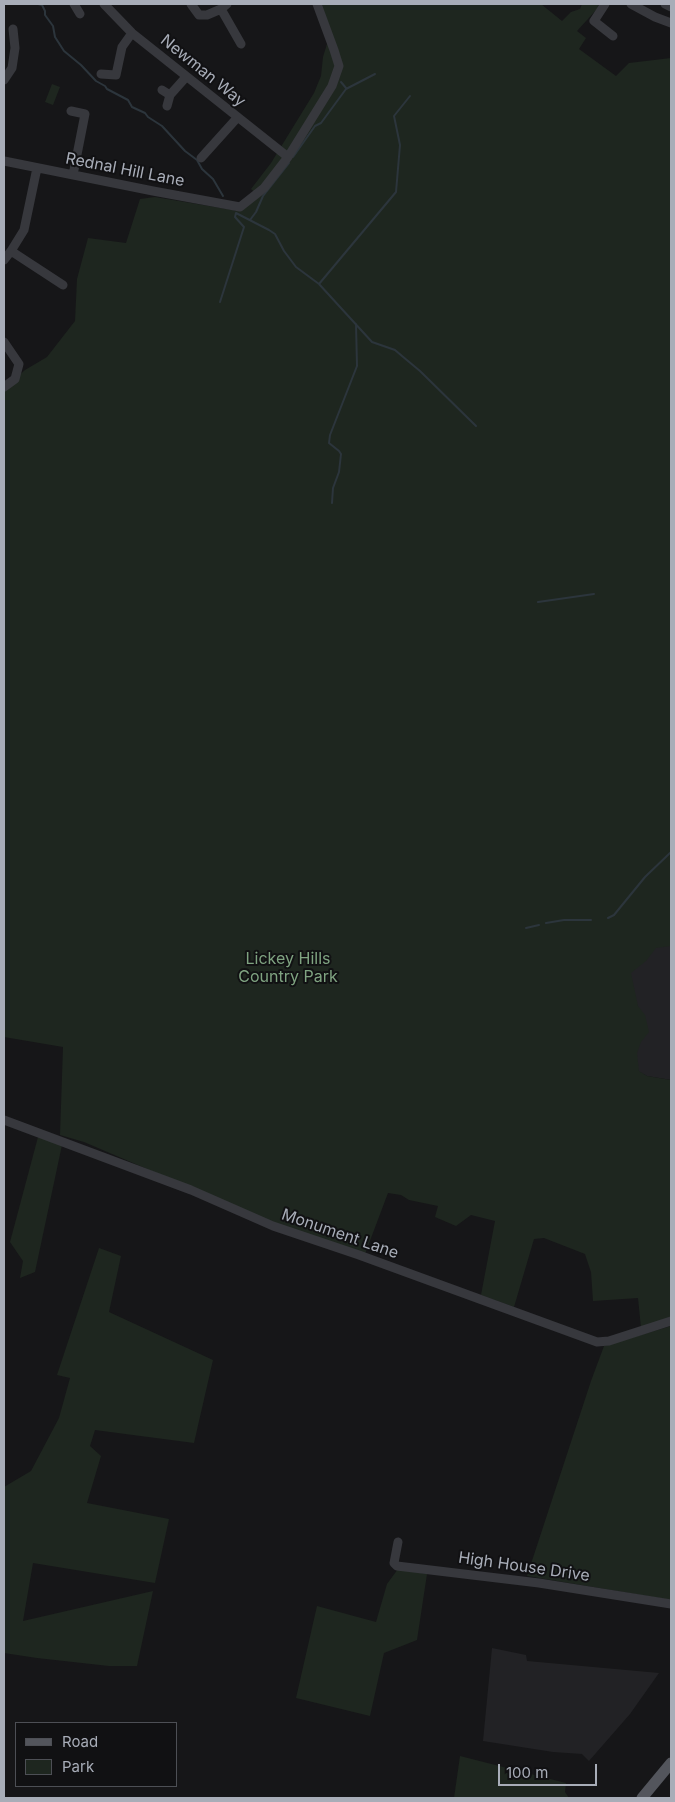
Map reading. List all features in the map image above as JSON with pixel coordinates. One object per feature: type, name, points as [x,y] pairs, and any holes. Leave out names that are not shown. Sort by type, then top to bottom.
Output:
[{"type":"main road","points":[[642,1798],[671,1763]]},
{"type":"street","points":[[191,4],[199,15],[207,16],[224,7],[241,44]]},
{"type":"street","points":[[288,158],[332,86],[338,66],[317,4]]},
{"type":"street","points":[[605,4],[594,22],[613,36]]},
{"type":"street","points":[[631,4],[671,23]]},
{"type":"street","name":"Newman Way","points":[[107,5],[132,33],[288,158]]},
{"type":"street","points":[[4,80],[12,68],[15,48],[13,29]]},
{"type":"street","points":[[101,74],[116,75],[122,47],[132,33]]},
{"type":"street","points":[[167,106],[166,93],[186,77]]},
{"type":"street","points":[[71,111],[85,114],[73,175]]},
{"type":"street","points":[[201,158],[237,118]]},
{"type":"street","name":"Rednal Hill Lane","points":[[4,161],[240,207],[264,188],[288,158]]},
{"type":"street","points":[[4,260],[24,230],[37,168]]},
{"type":"street","points":[[11,251],[63,285]]},
{"type":"street","points":[[4,342],[19,364],[15,379],[4,387]]},
{"type":"street","name":"Monument Lane","points":[[4,1120],[191,1190],[273,1226],[359,1255],[597,1342],[609,1341],[671,1321]]},
{"type":"street","name":"High House Drive","points":[[398,1542],[394,1563],[396,1566],[539,1583],[671,1604]]},
{"type":"shaded area","points":[[671,907],[671,1080],[647,1076],[638,1071],[615,955]]},
{"type":"shaded area","points":[[492,1648],[526,1655],[527,1661],[659,1673],[630,1714],[589,1761],[582,1754],[553,1752],[483,1741]]},
{"type":"green space","name":"Lickey Hills Country Park","points":[[319,4],[541,4],[562,21],[571,12],[580,9],[582,4],[599,4],[597,9],[577,31],[586,38],[579,49],[616,76],[629,63],[671,58],[671,946],[656,948],[646,961],[631,973],[638,1006],[645,1015],[649,1032],[641,1042],[637,1053],[639,1071],[647,1076],[671,1080],[671,1317],[641,1328],[638,1298],[593,1301],[591,1272],[585,1254],[544,1238],[534,1239],[514,1307],[481,1295],[495,1221],[471,1215],[456,1226],[435,1217],[438,1206],[388,1193],[365,1254],[276,1224],[84,1142],[60,1135],[63,1047],[4,1037],[4,389],[25,370],[47,357],[75,321],[77,279],[88,238],[126,243],[140,199],[155,197],[239,211],[259,196],[251,189],[271,163],[314,93],[321,76],[323,57],[330,34]]},
{"type":"green space","points":[[52,84],[60,87],[53,105],[45,102]]},
{"type":"green space","points":[[38,1137],[62,1145],[35,1272],[20,1278],[23,1261],[10,1242]]},
{"type":"green space","points":[[99,1248],[121,1256],[109,1312],[213,1360],[194,1443],[95,1430],[90,1446],[101,1456],[87,1503],[169,1519],[155,1583],[33,1563],[23,1621],[153,1591],[137,1666],[109,1666],[4,1653],[4,1487],[31,1471],[59,1418],[70,1378],[57,1375]]},
{"type":"green space","points":[[671,1326],[671,1600],[527,1576],[604,1346]]},
{"type":"green space","points":[[398,1569],[427,1574],[417,1640],[384,1653],[370,1716],[296,1698],[317,1606],[376,1622],[387,1584]]},
{"type":"green space","points":[[460,1756],[566,1783],[565,1792],[569,1798],[454,1798]]},
{"type":"waterway","points":[[38,4],[42,5],[45,15],[53,26],[55,37],[64,51],[96,81],[128,100],[132,107],[145,113],[162,126],[185,151],[197,160],[202,169],[213,179],[223,196]]},
{"type":"waterway","points":[[293,157],[315,126],[321,123],[346,89],[375,74]]},
{"type":"waterway","points":[[341,82],[346,88]]},
{"type":"waterway","points":[[319,284],[396,192],[400,145],[394,116],[410,96]]},
{"type":"waterway","points":[[250,220],[263,196],[289,163]]},
{"type":"waterway","points":[[236,213],[275,234],[284,251],[296,267],[319,284],[372,342],[395,350],[420,371],[476,426]]},
{"type":"waterway","points":[[220,302],[244,227],[235,217],[236,213]]},
{"type":"waterway","points":[[332,503],[333,488],[339,472],[341,454],[329,443],[330,435],[357,366],[356,324]]},
{"type":"waterway","points":[[538,602],[594,594]]},
{"type":"waterway","points":[[608,918],[614,915],[645,877],[671,852]]},
{"type":"waterway","points":[[546,923],[564,920],[591,920]]},
{"type":"waterway","points":[[526,928],[539,925]]}]
